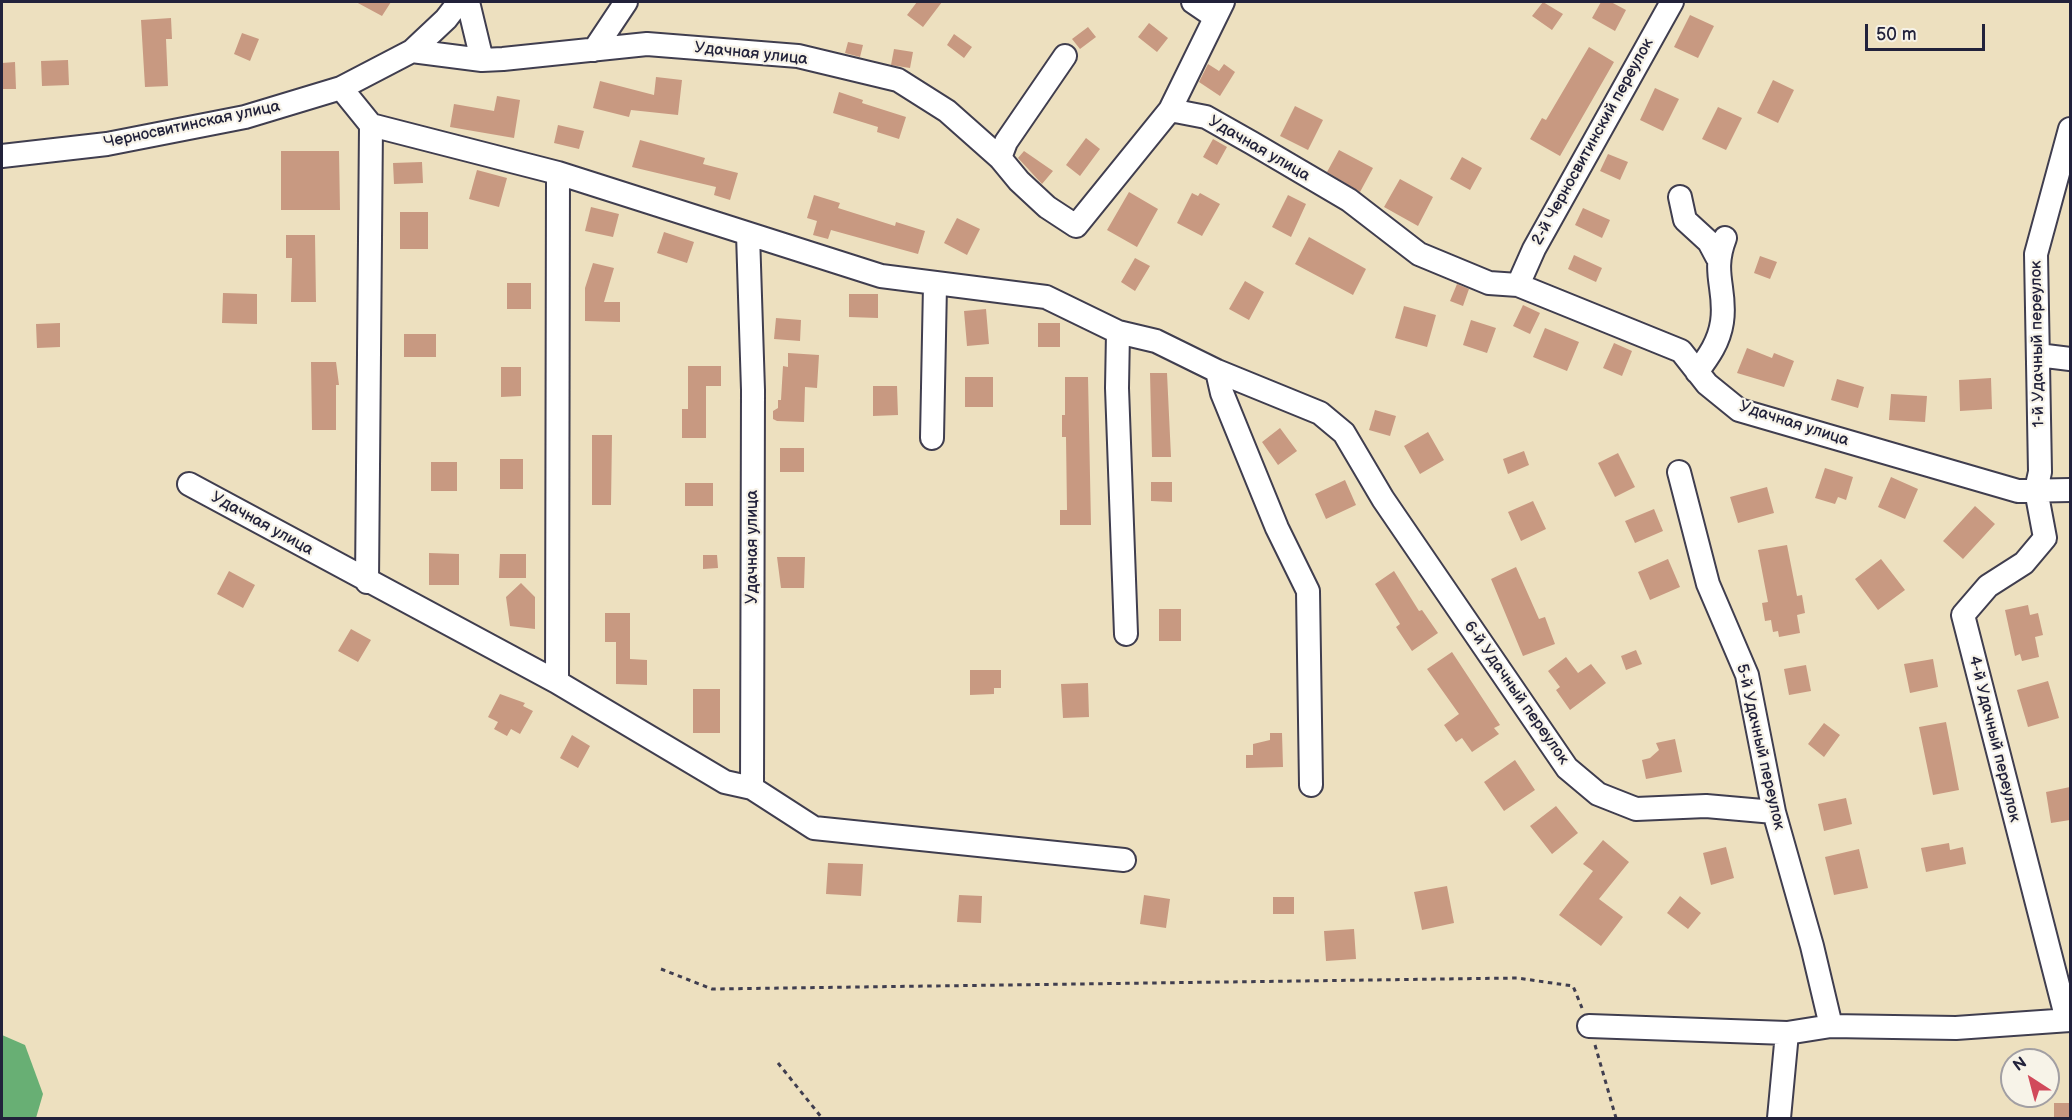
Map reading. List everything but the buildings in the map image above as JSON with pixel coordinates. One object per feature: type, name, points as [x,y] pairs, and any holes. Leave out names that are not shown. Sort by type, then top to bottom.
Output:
[{"type":"street","name":"Черносвитинская улица","points":[[2,156],[107,144],[245,117],[341,88],[412,51],[446,19],[459,2]]},
{"type":"street","points":[[468,2],[482,60]]},
{"type":"street","points":[[594,50],[626,2]]},
{"type":"street","points":[[1170,110],[1219,9],[1193,2]]},
{"type":"street","name":"2-й Черносвитинский переулок","points":[[1518,285],[1534,249],[1672,2]]},
{"type":"street","name":"Удачная улица","points":[[412,51],[482,60],[647,44],[798,56],[898,80],[947,111],[1000,159],[1019,182],[1047,207],[1076,226],[1170,110],[1206,117],[1349,200],[1419,254],[1489,283],[1518,285],[1680,351],[1707,384],[1739,410],[2018,491],[2070,490]]},
{"type":"street","points":[[1000,159],[1006,142],[1065,56]]},
{"type":"street","points":[[341,88],[371,125],[558,172],[881,276],[935,285],[1046,297],[1118,332],[1155,341],[1217,370],[1222,393],[1277,528],[1308,591],[1311,785]]},
{"type":"street","points":[[367,582],[371,125]]},
{"type":"street","name":"1-й Удачный переулок","points":[[2036,490],[2040,472],[2036,254],[2070,129]]},
{"type":"street","points":[[557,682],[558,172]]},
{"type":"street","points":[[1680,197],[1685,220],[1709,242],[1721,248],[1723,321],[1715,348],[1697,372]]},
{"type":"street","name":"Удачная улица","points":[[748,234],[753,390],[752,788]]},
{"type":"street","points":[[932,438],[935,285]]},
{"type":"street","points":[[1118,332],[1117,388],[1126,634]]},
{"type":"street","points":[[2038,356],[2070,359]]},
{"type":"street","name":"6-й Удачный переулок","points":[[1217,370],[1320,413],[1344,434],[1383,499],[1567,768],[1598,794],[1636,809],[1706,806],[1774,812]]},
{"type":"street","name":"5-й Удачный переулок","points":[[1679,472],[1708,584],[1747,675],[1774,812],[1812,946],[1831,1026]]},
{"type":"street","name":"Удачная улица","points":[[189,484],[367,582],[557,682],[725,782],[752,788],[814,828],[1124,860]]},
{"type":"street","name":"4-й Удачный переулок","points":[[2036,490],[2045,538],[2025,563],[1988,586],[1963,615],[2069,1020]]},
{"type":"street","points":[[1589,1026],[1787,1033],[1831,1026],[1956,1028],[2069,1020]]},
{"type":"street","points":[[1779,1119],[1787,1033]]},
{"type":"path","points":[[661,969],[712,988],[1517,978],[1573,986],[1589,1026],[1616,1119]]},
{"type":"path","points":[[778,1063],[822,1119]]},
{"type":"green space","points":[[2,1035],[25,1045],[43,1094],[36,1118],[2,1118]]}]
